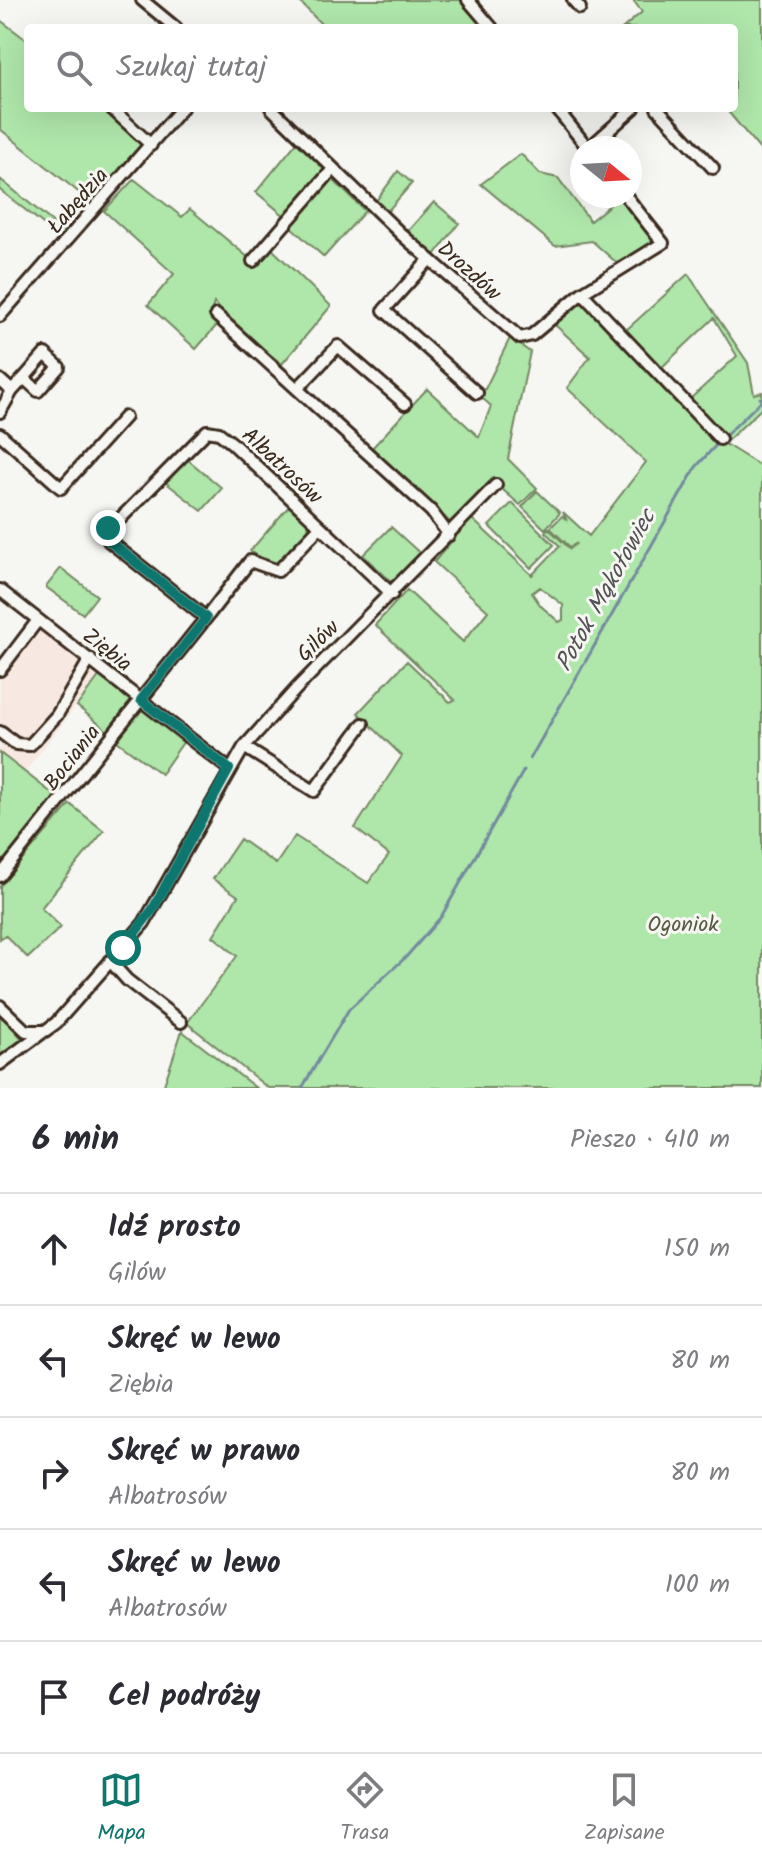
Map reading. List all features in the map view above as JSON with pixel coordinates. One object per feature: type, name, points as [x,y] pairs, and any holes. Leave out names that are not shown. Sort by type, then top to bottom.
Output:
[{"type":"street","points":[[142,0],[171,24]]},
{"type":"street","points":[[468,0],[489,24]]},
{"type":"street","points":[[115,112],[151,145]]},
{"type":"street","name":"Łabędzia","points":[[0,316],[65,237],[179,112]]},
{"type":"street","name":"Drozdów","points":[[275,112],[429,260],[520,338],[532,335],[582,293],[663,243],[635,208]]},
{"type":"street","points":[[559,112],[578,136]]},
{"type":"street","points":[[602,136],[629,112]]},
{"type":"street","points":[[660,112],[701,159],[713,168]]},
{"type":"street","points":[[253,261],[333,169]]},
{"type":"street","points":[[375,319],[429,260]]},
{"type":"street","points":[[582,293],[720,439]]},
{"type":"street","points":[[384,310],[477,393]]},
{"type":"street","points":[[216,315],[431,511],[449,535]]},
{"type":"street","points":[[298,388],[338,346],[405,404]]},
{"type":"street","points":[[0,412],[24,378]]},
{"type":"street","points":[[0,380],[12,391]]},
{"type":"street","points":[[0,434],[61,488],[125,417]]},
{"type":"street","name":"Albatrosów","points":[[206,618],[109,541],[106,533],[207,431],[219,433],[392,594]]},
{"type":"street","name":"Gilów","points":[[0,1064],[45,1031],[153,909],[244,747],[297,688],[496,485]]},
{"type":"street","name":"Albatrosów","points":[[141,700],[250,561],[278,571],[320,527]]},
{"type":"street","name":"Ziębia","points":[[0,590],[229,769]]},
{"type":"street","points":[[0,670],[38,620]]},
{"type":"street","points":[[0,732],[16,744],[30,745],[57,715],[90,659]]},
{"type":"street","name":"Bociania","points":[[0,876],[141,700]]},
{"type":"street","points":[[244,747],[314,791],[363,724]]},
{"type":"street","points":[[110,961],[127,980],[181,1022]]},
{"type":"street","points":[[0,1006],[17,1025],[32,1032],[45,1031]]},
{"type":"shaded area","points":[[38,628],[100,675],[25,772],[0,753],[0,677]]},
{"type":"green space","points":[[298,0],[461,0],[482,24],[321,24]]},
{"type":"green space","points":[[633,0],[762,0],[762,152],[728,112],[738,112],[738,24],[628,24],[642,12]]},
{"type":"green space","points":[[0,20],[24,38],[24,112],[110,112],[143,141],[142,149],[97,202],[92,203],[0,129]]},
{"type":"green space","points":[[297,142],[323,164],[324,174],[286,217],[256,192]]},
{"type":"green space","points":[[521,154],[540,174],[558,178],[570,194],[570,208],[580,208],[590,221],[606,208],[630,208],[654,240],[653,244],[618,264],[592,241],[555,246],[481,184]]},
{"type":"green space","points":[[398,171],[412,183],[386,213],[376,201]]},
{"type":"green space","points":[[330,177],[365,211],[324,257],[290,226]]},
{"type":"green space","points":[[0,179],[67,234],[60,237],[0,190]]},
{"type":"green space","points":[[134,179],[182,217],[190,209],[249,258],[271,248],[331,306],[282,364],[230,323],[214,303],[211,312],[217,325],[196,349],[148,305],[174,274],[104,211]]},
{"type":"green space","points":[[434,202],[459,223],[435,255],[407,232]]},
{"type":"green space","points":[[688,274],[748,363],[754,394],[762,392],[762,408],[728,440],[690,399],[737,356],[714,318],[661,368],[625,331]]},
{"type":"green space","name":"Ogoniok","points":[[583,300],[709,434],[762,467],[762,1088],[268,1088],[187,1023],[237,956],[213,936],[238,896],[213,879],[240,839],[276,864],[295,836],[368,883],[389,855],[355,828],[402,756],[358,713],[407,661],[450,702],[455,700],[375,625],[407,590],[463,642],[488,611],[434,562],[471,518],[532,575],[560,546],[545,532],[548,528],[570,549],[577,543],[570,547],[550,528],[562,516],[566,519],[563,512],[589,536],[646,462],[567,388],[590,357],[554,324]],"holes":[[[540,587],[563,605],[563,620],[559,622],[532,593]]]},
{"type":"green space","points":[[510,338],[530,352],[508,459],[537,488],[520,505],[494,482],[453,525],[372,448],[427,389],[479,437],[491,406],[481,397]]},
{"type":"green space","points":[[187,459],[222,488],[202,511],[165,482]]},
{"type":"green space","points":[[537,491],[560,513],[545,529],[522,507]]},
{"type":"green space","points":[[512,503],[554,545],[531,568],[489,526]]},
{"type":"green space","points":[[290,505],[309,522],[308,532],[278,566],[271,567],[250,551]]},
{"type":"green space","points":[[391,527],[423,556],[396,586],[363,555]]},
{"type":"green space","points":[[61,568],[97,596],[83,614],[46,587]]},
{"type":"green space","points":[[100,675],[134,702],[110,733],[77,706]]},
{"type":"green space","points":[[141,707],[184,741],[161,774],[117,741]]},
{"type":"green space","points":[[0,753],[58,798],[0,870]]},
{"type":"green space","points":[[70,804],[104,831],[41,908],[61,927],[28,958],[5,935],[0,939],[0,886]]},
{"type":"green space","points":[[0,1014],[24,1041],[0,1057]]},
{"type":"green space","points":[[182,1031],[256,1088],[163,1088]]},
{"type":"waterway","name":"Potok Mąkołowiec","points":[[724,437],[762,400],[760,398]]},
{"type":"waterway","name":"Potok Mąkołowiec","points":[[530,759],[696,467],[717,444]]},
{"type":"waterway","name":"Potok Mąkołowiec","points":[[302,1088],[349,1009],[406,957],[441,917],[524,770]]},
{"type":"route","points":[[108,528],[106,538],[109,541],[206,618],[141,700],[229,769],[153,909],[123,948]]}]
